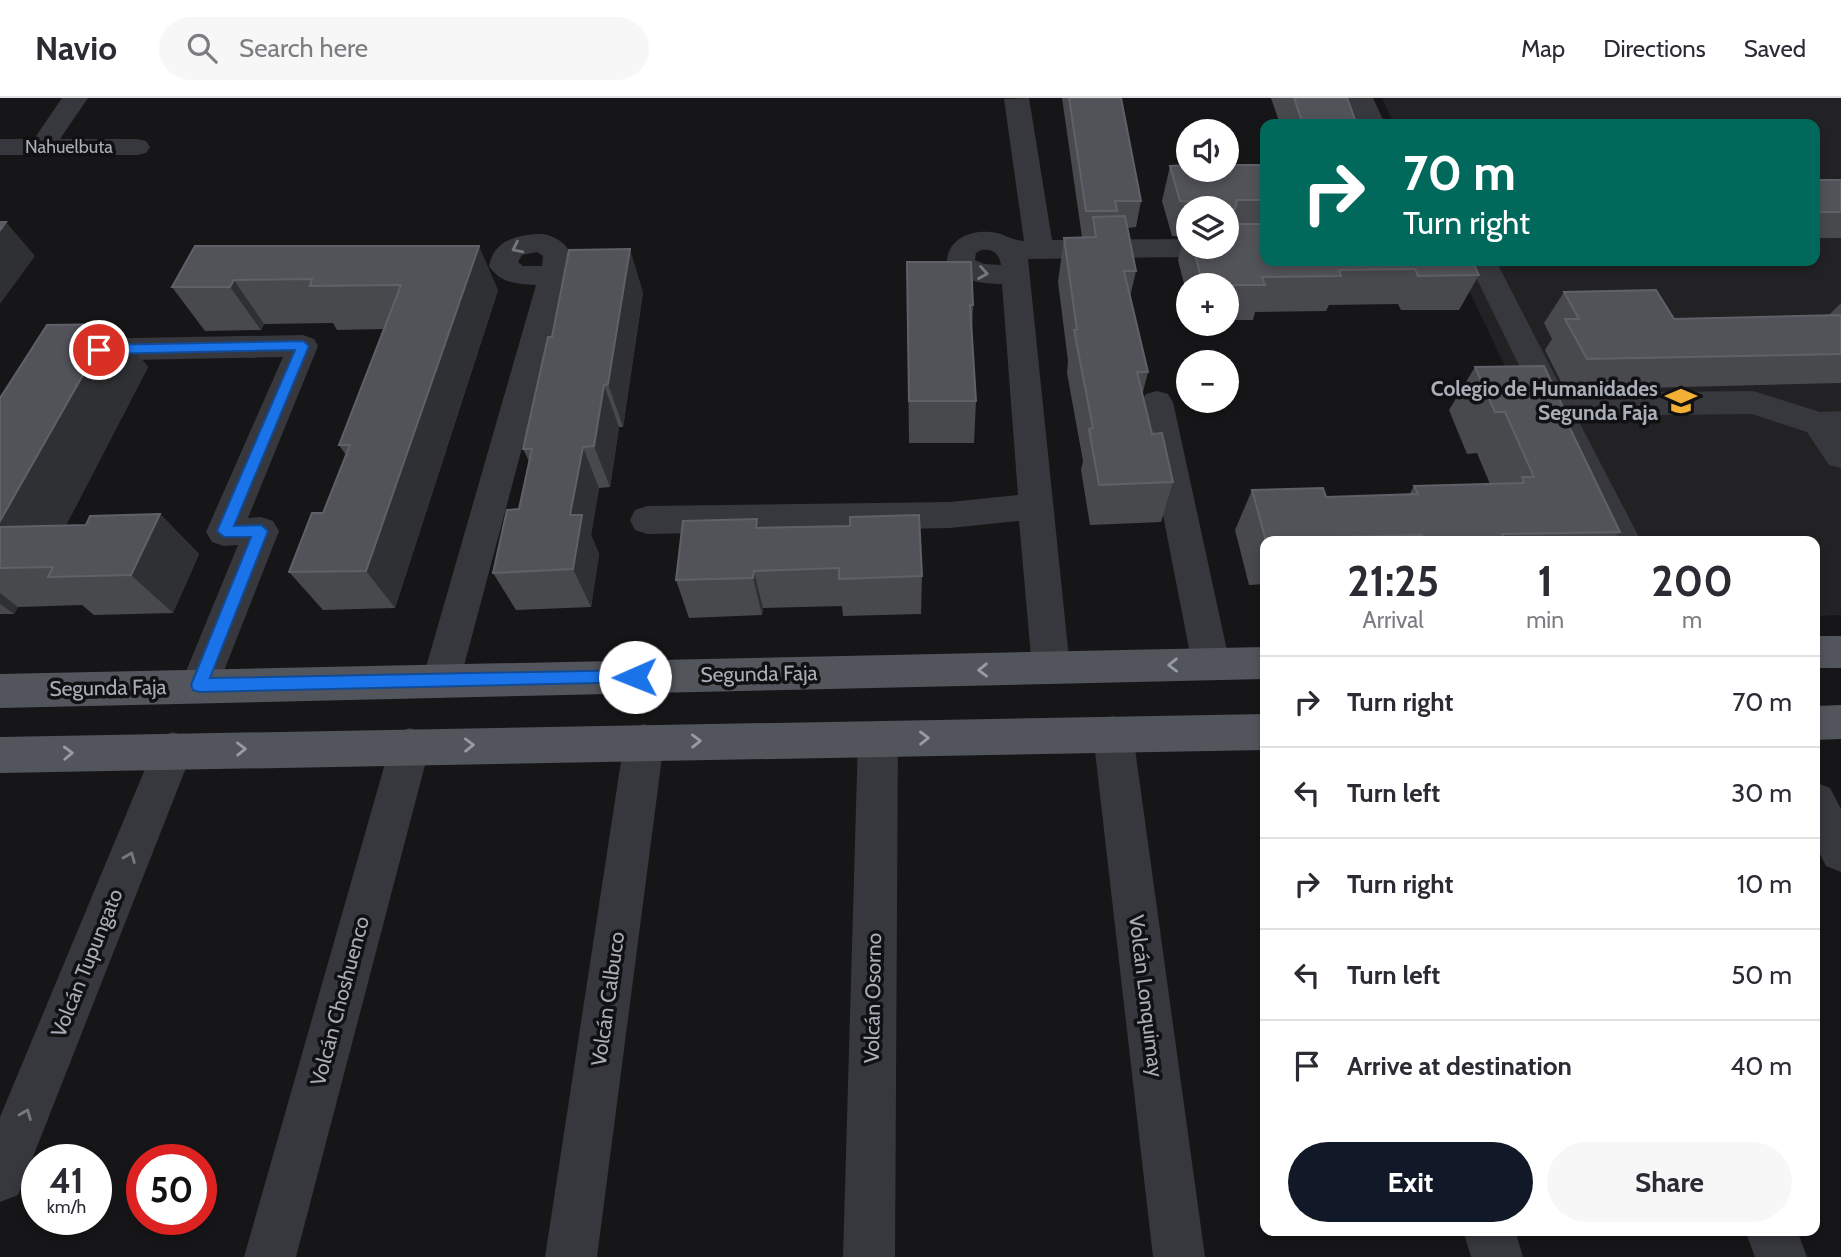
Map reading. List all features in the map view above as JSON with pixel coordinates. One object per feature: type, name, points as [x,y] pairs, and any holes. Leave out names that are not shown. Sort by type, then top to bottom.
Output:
[{"type":"main road","points":[[1820,652],[1841,652]]},
{"type":"main road","name":"Segunda Faja","points":[[0,691],[1260,663]]},
{"type":"main road","points":[[1820,723],[1841,722]]},
{"type":"main road","points":[[0,755],[1260,732]]},
{"type":"street","points":[[42,146],[75,98]]},
{"type":"street","points":[[1360,98],[1370,119]]},
{"type":"street","points":[[1017,99],[1039,248]]},
{"type":"street","name":"Nahuelbuta","points":[[0,147],[137,147]]},
{"type":"street","points":[[1051,668],[1013,262],[1039,248],[1260,247]]},
{"type":"street","points":[[1484,266],[1620,536]]},
{"type":"street","points":[[441,681],[553,276]]},
{"type":"street","points":[[44,351],[303,346],[224,531],[261,531],[199,685]]},
{"type":"street","points":[[1157,402],[1211,664]]},
{"type":"street","points":[[1554,405],[1753,402],[1830,424],[1841,456]]},
{"type":"street","points":[[647,520],[950,515],[1035,506]]},
{"type":"street","name":"Volcán Lonquimay","points":[[1113,734],[1179,1257]]},
{"type":"street","name":"Volcán Osorno","points":[[869,1257],[878,738]]},
{"type":"street","name":"Volcán Calbuco","points":[[572,1257],[644,742]]},
{"type":"street","name":"Volcán Choshuenco","points":[[271,1257],[410,746]]},
{"type":"street","name":"Volcán Tupungato","points":[[0,1177],[173,750]]},
{"type":"street","points":[[1820,811],[1841,852]]},
{"type":"street","points":[[1491,1236],[1497,1257]]},
{"type":"street","points":[[1773,1236],[1781,1257]]},
{"type":"shaded area","name":"Colegio de Humanidades Segunda Faja","points":[[1382,98],[1841,98],[1841,615],[1820,616],[1820,536],[1586,536],[1457,266],[1820,266],[1820,119],[1392,119]]},
{"type":"building","points":[[1069,98],[1121,98],[1141,201],[1115,201],[1117,211],[1086,211]]},
{"type":"building","points":[[1294,98],[1347,98],[1355,119],[1301,119]]},
{"type":"building","points":[[1239,165],[1260,165],[1260,200],[1239,200],[1239,196],[1179,196],[1170,166],[1176,166],[1176,182],[1239,182]]},
{"type":"building","points":[[1820,180],[1841,180],[1841,212],[1820,212]]},
{"type":"building","points":[[1125,216],[1136,271],[1124,271],[1148,372],[1137,372],[1152,434],[1162,433],[1173,482],[1099,485],[1089,429],[1093,428],[1074,330],[1077,330],[1064,238],[1096,237],[1093,217]]},
{"type":"building","points":[[1239,224],[1260,224],[1260,266],[1474,266],[1479,275],[1418,276],[1415,269],[1339,270],[1341,276],[1262,277],[1265,285],[1239,285],[1239,273],[1200,273],[1196,259],[1239,259]]},
{"type":"building","points":[[195,246],[479,246],[366,571],[289,572],[312,513],[323,513],[350,445],[339,445],[401,285],[310,286],[312,279],[234,280],[230,287],[172,287]]},
{"type":"building","points":[[630,249],[608,384],[604,385],[594,446],[583,447],[570,515],[582,515],[573,569],[493,573],[507,510],[519,509],[532,449],[523,449],[548,337],[552,337],[569,250]]},
{"type":"building","points":[[907,262],[971,262],[973,305],[970,305],[976,401],[909,401]]},
{"type":"building","points":[[1656,290],[1674,319],[1841,315],[1841,354],[1587,359],[1565,319],[1579,319],[1564,292]]},
{"type":"building","points":[[112,324],[0,521],[0,398],[47,325]]},
{"type":"building","points":[[1544,366],[1568,418],[1565,418],[1620,532],[1502,534],[1503,536],[1265,536],[1252,490],[1323,488],[1326,497],[1418,494],[1414,486],[1524,483],[1522,477],[1534,477],[1505,412],[1495,412],[1475,367]]},
{"type":"building","points":[[160,514],[131,575],[48,577],[53,567],[0,568],[0,527],[86,525],[90,516]]},
{"type":"building","points":[[919,515],[922,576],[839,579],[839,568],[754,571],[753,578],[676,580],[683,521],[757,519],[756,528],[850,526],[850,517]]},
{"type":"place","name":"Colegio de Humanidades Segunda Faja","points":[[1681,401]]},
{"type":"route","points":[[99,350],[303,346],[224,531],[261,531],[199,685],[635,677]]}]
